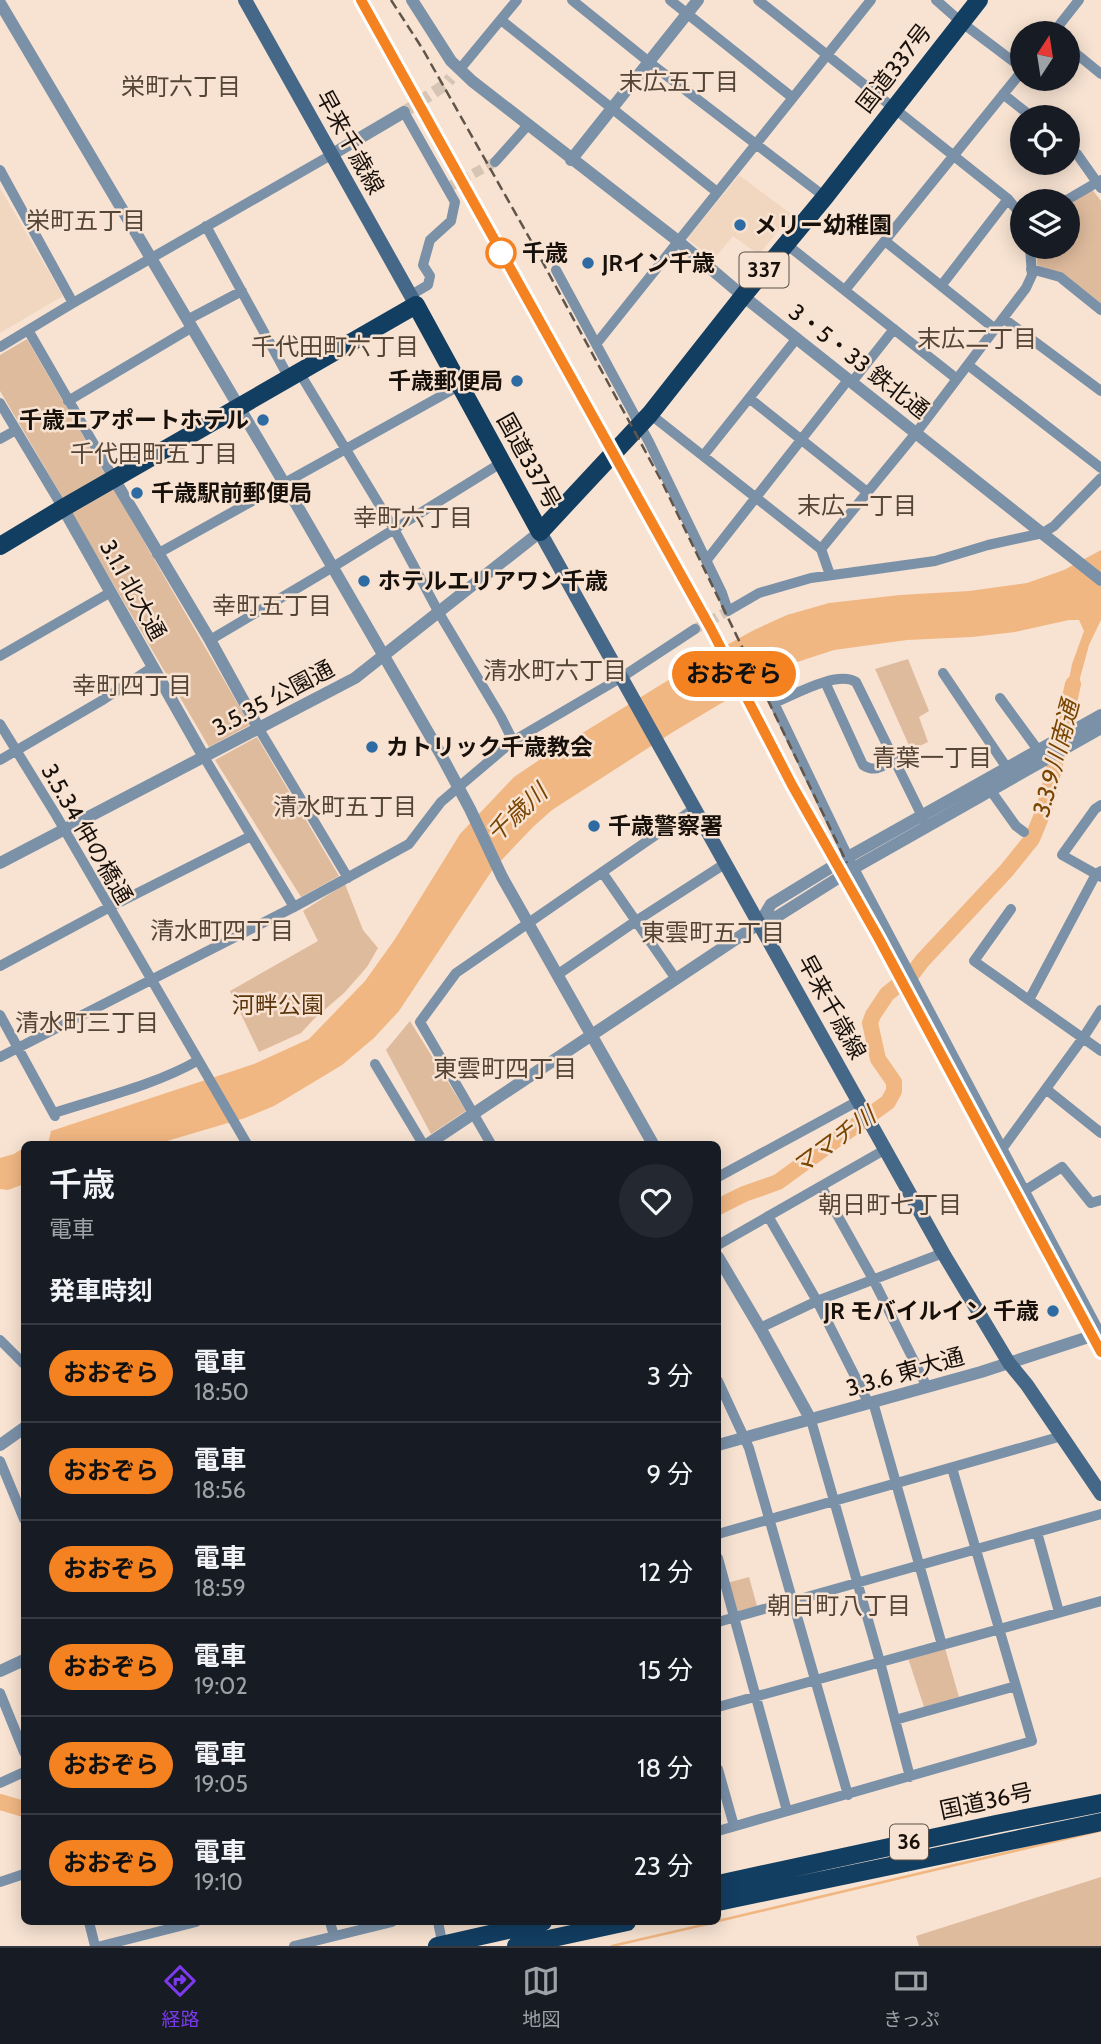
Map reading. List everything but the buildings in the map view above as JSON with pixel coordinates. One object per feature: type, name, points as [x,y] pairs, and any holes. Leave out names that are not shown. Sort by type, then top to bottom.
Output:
[{"type":"highway","name":"国道337号","points":[[414,300],[540,532],[645,420],[979,0]]},
{"type":"highway","points":[[0,546],[294,375],[414,300]]},
{"type":"highway","name":"国道36号","points":[[721,1883],[1101,1803]]},
{"type":"highway","name":"国道36号","points":[[721,1901],[1101,1822]]},
{"type":"highway","points":[[441,1946],[530,1925]]},
{"type":"highway","points":[[516,1946],[613,1925]]},
{"type":"main road","name":"早来千歳線","points":[[245,0],[414,300]]},
{"type":"main road","name":"早来千歳線","points":[[540,532],[943,1253],[1009,1363],[1101,1494]]},
{"type":"street","name":"3・5・33 鉄北通","points":[[412,0],[451,61],[455,73],[528,125],[678,242],[1101,580]]},
{"type":"street","points":[[455,73],[517,0]]},
{"type":"street","points":[[572,0],[825,197]]},
{"type":"street","points":[[670,0],[793,98]]},
{"type":"street","points":[[571,159],[698,0]]},
{"type":"street","points":[[758,0],[1010,202]]},
{"type":"street","points":[[597,343],[872,0]]},
{"type":"street","points":[[936,0],[1010,61]]},
{"type":"street","points":[[1062,21],[1079,0]]},
{"type":"street","points":[[0,3],[428,732],[470,809],[502,877],[651,1141]]},
{"type":"street","points":[[501,20],[717,192]]},
{"type":"street","points":[[1080,57],[1101,74]]},
{"type":"street","points":[[845,290],[1010,85]]},
{"type":"street","points":[[1003,94],[1017,105]]},
{"type":"street","points":[[0,347],[404,112],[455,202],[454,215],[446,228],[430,240],[424,265],[430,275],[428,285],[414,300]]},
{"type":"street","points":[[495,162],[528,125]]},
{"type":"street","points":[[1080,160],[1100,184],[1080,194]]},
{"type":"street","points":[[0,170],[73,303]]},
{"type":"street","points":[[941,286],[1008,200]]},
{"type":"street","points":[[206,226],[294,375],[394,529],[513,741]]},
{"type":"street","points":[[885,241],[995,329]]},
{"type":"street","points":[[786,244],[957,379]]},
{"type":"street","points":[[821,549],[916,433],[1026,288],[1032,275],[1031,259]]},
{"type":"street","points":[[1031,269],[1060,277],[1101,310]]},
{"type":"street","points":[[556,270],[645,420],[728,611],[759,593],[811,578],[935,561],[1043,533],[1054,526],[1101,478]]},
{"type":"street","points":[[68,401],[242,291]]},
{"type":"street","points":[[1003,318],[1101,391]]},
{"type":"street","points":[[706,561],[801,439],[894,329]]},
{"type":"street","name":"3.1.1 北大通","points":[[28,330],[348,878]]},
{"type":"street","points":[[703,456],[797,338]]},
{"type":"street","points":[[968,365],[1101,468]]},
{"type":"street","points":[[157,554],[459,386]]},
{"type":"street","points":[[749,398],[867,492]]},
{"type":"street","name":"3.1.1 北大通","points":[[0,402],[293,907]]},
{"type":"street","points":[[645,420],[703,456],[821,549],[830,575]]},
{"type":"street","points":[[0,439],[16,429]]},
{"type":"street","points":[[210,640],[501,463]]},
{"type":"street","name":"3.5.35 公園通","points":[[0,863],[355,678],[540,532]]},
{"type":"street","points":[[0,656],[111,592]]},
{"type":"street","points":[[0,1057],[293,907],[409,844],[441,802],[513,741],[624,680],[695,629]]},
{"type":"street","points":[[0,760],[153,667]]},
{"type":"street","points":[[943,673],[1007,768]]},
{"type":"street","points":[[925,821],[856,682],[850,678],[833,678],[774,703],[851,863],[907,971],[1101,1333]]},
{"type":"street","points":[[825,682],[863,765],[878,769],[894,760]]},
{"type":"street","points":[[999,698],[1043,754]]},
{"type":"street","points":[[925,821],[991,791],[1043,754],[1052,742],[1101,715]]},
{"type":"street","name":"3.5.34 仲の橋通","points":[[0,724],[245,1141]]},
{"type":"street","points":[[430,1141],[592,1037],[760,923],[771,904],[925,821],[1007,768],[1066,748],[1101,728]]},
{"type":"street","points":[[991,791],[1016,826],[1024,832]]},
{"type":"street","points":[[1029,1000],[1099,874],[1062,855],[1094,809],[1101,805]]},
{"type":"street","points":[[489,1141],[420,1022],[456,973],[695,808]]},
{"type":"street","points":[[0,966],[251,836]]},
{"type":"street","points":[[557,975],[726,863]]},
{"type":"street","points":[[602,872],[676,979]]},
{"type":"street","points":[[1011,909],[974,961],[1101,1051]]},
{"type":"street","points":[[1002,1149],[1101,1010]]},
{"type":"street","points":[[0,1015],[55,1115],[200,1065]]},
{"type":"street","points":[[375,1064],[423,1141]]},
{"type":"street","points":[[1046,1089],[1101,1133]]},
{"type":"street","points":[[721,1175],[859,1103]]},
{"type":"street","points":[[721,1243],[886,1149]]},
{"type":"street","points":[[1024,1191],[1062,1167],[1091,1203],[1101,1200]]},
{"type":"street","points":[[821,1186],[873,1279],[927,1387]]},
{"type":"street","points":[[768,1216],[871,1403],[942,1645]]},
{"type":"street","points":[[760,1328],[817,1301],[943,1253]]},
{"type":"street","points":[[721,1262],[811,1420],[910,1777]]},
{"type":"street","name":"3.3.6 東大通","points":[[721,1444],[927,1387],[1101,1333]]},
{"type":"street","points":[[0,1340],[21,1361]]},
{"type":"street","points":[[721,1388],[749,1448],[848,1795]]},
{"type":"street","points":[[0,1445],[21,1430]]},
{"type":"street","points":[[721,1533],[1062,1436]]},
{"type":"street","points":[[0,1461],[21,1513]]},
{"type":"street","points":[[721,1830],[1032,1741],[952,1468]]},
{"type":"street","points":[[721,1621],[1101,1514]]},
{"type":"street","points":[[1037,1532],[1059,1612]]},
{"type":"street","points":[[721,1569],[787,1811]]},
{"type":"street","points":[[721,1706],[1101,1601]]},
{"type":"street","points":[[0,1671],[21,1661]]},
{"type":"street","points":[[895,1720],[1016,1686]]},
{"type":"street","points":[[0,1693],[21,1745]]},
{"type":"street","points":[[0,1783],[21,1773]]},
{"type":"street","points":[[721,1780],[734,1826]]},
{"type":"street","points":[[0,1882],[21,1875]]},
{"type":"street","points":[[90,1925],[98,1946],[170,1925]]},
{"type":"street","points":[[331,1925],[334,1936]]},
{"type":"street","points":[[294,1946],[380,1925]]},
{"type":"street","points":[[438,1925],[441,1946]]},
{"type":"shaded area","name":"メリー幼稚園","points":[[739,175],[791,214],[759,255],[733,236],[714,259],[687,239]]},
{"type":"shaded area","points":[[0,188],[63,296],[0,333]]},
{"type":"green space","points":[[1091,188],[1101,201],[1101,305],[1063,274],[1037,265],[1037,259],[1080,259],[1080,195]]},
{"type":"green space","points":[[27,339],[250,725],[209,747],[0,391],[0,355]]},
{"type":"green space","points":[[908,659],[929,711],[919,717],[928,742],[911,750],[875,669]]},
{"type":"green space","points":[[257,737],[339,876],[301,897],[215,760]]},
{"type":"green space","name":"河畔公園","points":[[345,884],[363,930],[378,948],[367,967],[344,993],[301,1033],[259,1052],[230,991],[318,941],[303,911]]},
{"type":"green space","points":[[410,1021],[466,1111],[431,1134],[386,1050]]},
{"type":"green space","points":[[749,1577],[757,1606],[736,1612],[727,1583]]},
{"type":"green space","points":[[945,1648],[959,1697],[924,1707],[908,1658]]},
{"type":"green space","points":[[1101,1877],[1101,1946],[919,1946],[916,1936]]},
{"type":"water","name":"千歳川","points":[[1101,550],[1101,620],[1089,645],[1073,704],[1064,705],[1072,664],[1084,631],[1079,620],[1015,632],[907,640],[834,650],[782,667],[673,732],[552,810],[533,827],[493,869],[399,1011],[374,1038],[342,1065],[274,1106],[245,1118],[167,1141],[49,1141],[51,1131],[254,1064],[309,1039],[365,981],[395,939],[460,834],[514,777],[714,652],[787,615],[829,603],[969,591],[1027,583],[1064,570]]},
{"type":"water","points":[[21,1150],[21,1185],[8,1190],[0,1189],[0,1158]]},
{"type":"waterway","name":"ママチ川","points":[[721,1206],[778,1182],[888,1102],[894,1091],[894,1082],[878,1059],[870,1023],[873,1015],[887,994],[913,973],[1032,839],[1044,810],[1073,684]]},
{"type":"waterway","name":"ママチ川","points":[[0,1802],[21,1808]]},
{"type":"waterway","points":[[721,1920],[1099,1831]]},
{"type":"waterway","points":[[612,1946],[703,1925]]},
{"type":"tunnel","points":[[404,112],[445,85],[451,78]]},
{"type":"tunnel","points":[[447,188],[495,162]]},
{"type":"tunnel","points":[[695,629],[728,611]]},
{"type":"railway","points":[[361,0],[710,627],[792,785],[878,937],[1101,1352]]},
{"type":"railway","points":[[391,0],[422,48],[530,239],[662,482],[847,863]]},
{"type":"train","name":"おおぞら","points":[[361,0],[710,627],[792,785],[878,937],[1101,1352]]},
{"type":"place","name":"メリー幼稚園","points":[[740,225]]},
{"type":"place","name":"千歳","points":[[501,253]]},
{"type":"place","name":"JRイン千歳","points":[[588,263]]},
{"type":"place","name":"千歳郵便局","points":[[517,381]]},
{"type":"place","name":"千歳エアポートホテル","points":[[263,420]]},
{"type":"place","name":"千歳駅前郵便局","points":[[137,493]]},
{"type":"place","name":"ホテルエリアワン千歳","points":[[364,581]]},
{"type":"place","name":"カトリック千歳教会","points":[[372,747]]},
{"type":"place","name":"千歳警察署","points":[[594,826]]},
{"type":"place","name":"JR モバイルイン 千歳","points":[[1053,1311]]},
{"type":"district","name":"末広五丁目","points":[[679,82]]},
{"type":"district","name":"栄町六丁目","points":[[181,87]]},
{"type":"district","name":"栄町五丁目","points":[[86,221]]},
{"type":"district","name":"末広二丁目","points":[[977,339]]},
{"type":"district","name":"千代田町六丁目","points":[[335,347]]},
{"type":"district","name":"千代田町五丁目","points":[[154,454]]},
{"type":"district","name":"末広一丁目","points":[[857,506]]},
{"type":"district","name":"幸町六丁目","points":[[413,518]]},
{"type":"district","name":"幸町五丁目","points":[[272,606]]},
{"type":"district","name":"清水町六丁目","points":[[555,671]]},
{"type":"district","name":"幸町四丁目","points":[[132,686]]},
{"type":"district","name":"青葉一丁目","points":[[932,758]]},
{"type":"district","name":"清水町五丁目","points":[[345,807]]},
{"type":"district","name":"清水町四丁目","points":[[222,931]]},
{"type":"district","name":"東雲町五丁目","points":[[713,933]]},
{"type":"district","name":"清水町三丁目","points":[[87,1023]]},
{"type":"district","name":"東雲町四丁目","points":[[505,1069]]},
{"type":"district","name":"朝日町七丁目","points":[[890,1205]]},
{"type":"district","name":"朝日町八丁目","points":[[839,1606]]},
{"type":"water label","name":"3.3.9川南通","points":[[1056,758]]}]
